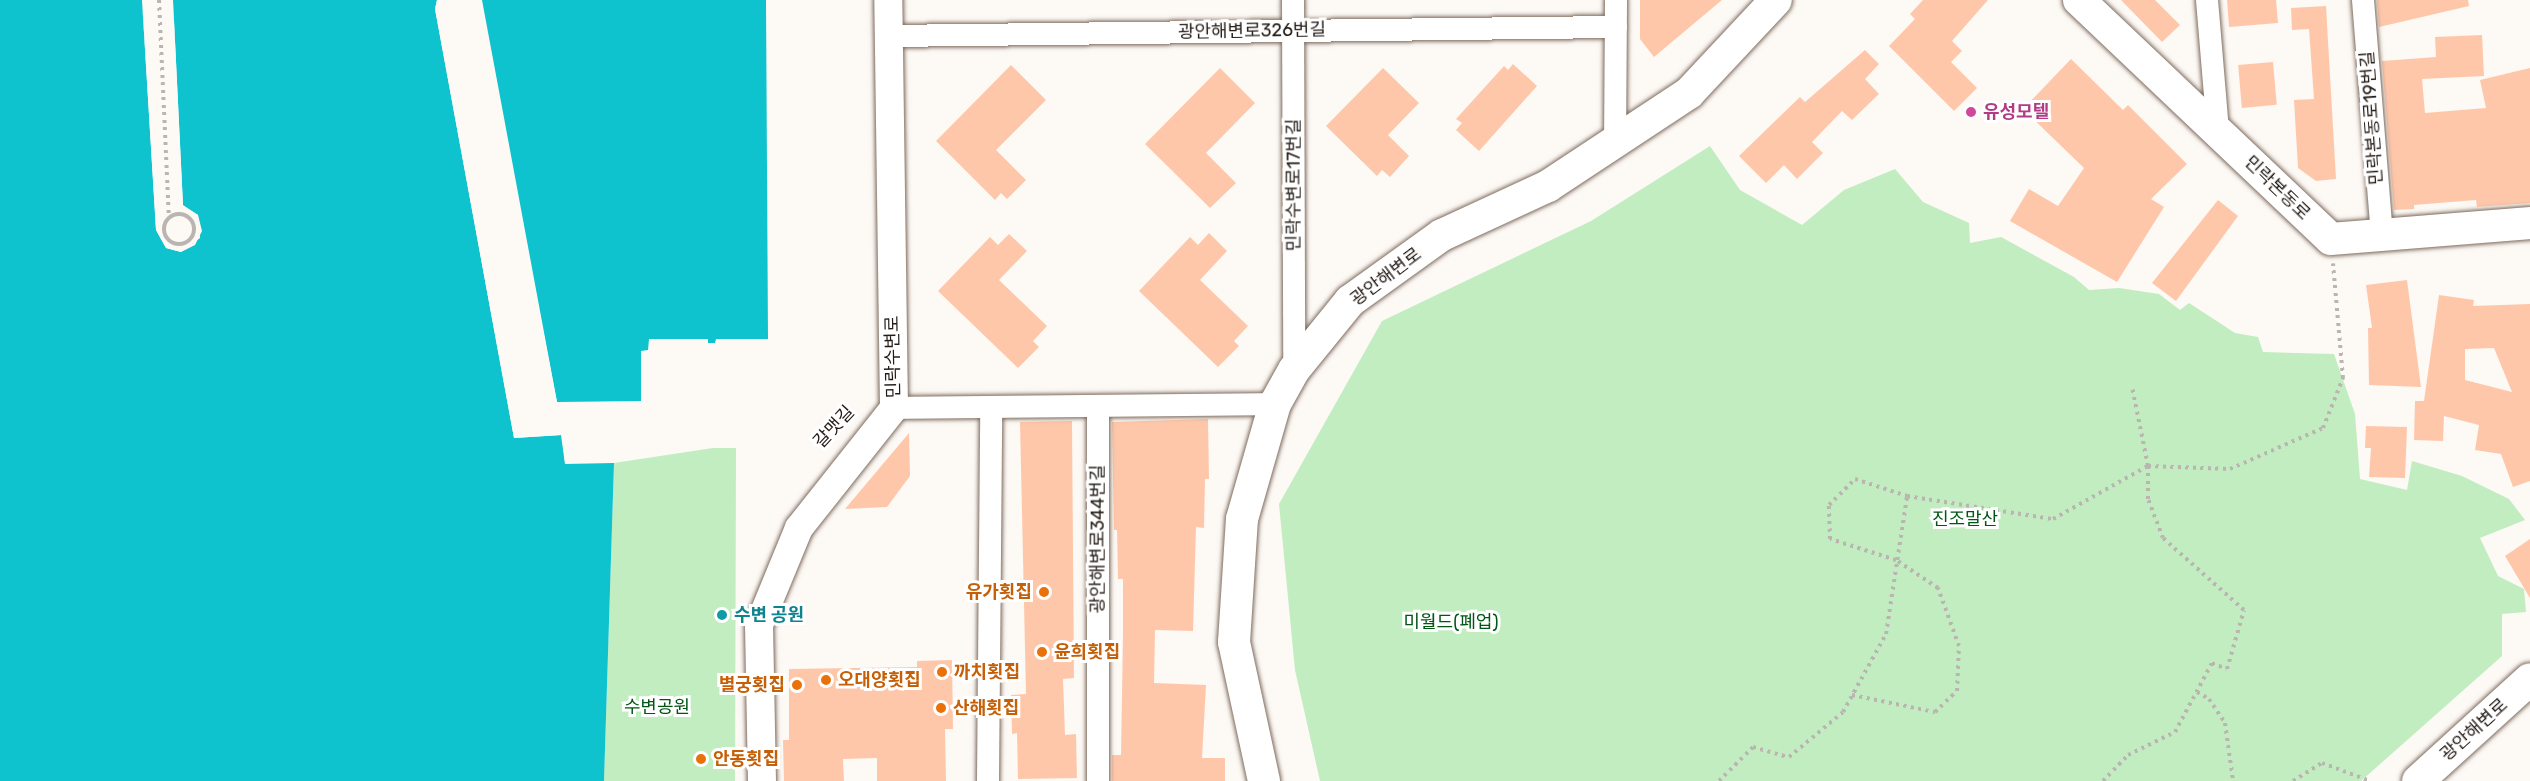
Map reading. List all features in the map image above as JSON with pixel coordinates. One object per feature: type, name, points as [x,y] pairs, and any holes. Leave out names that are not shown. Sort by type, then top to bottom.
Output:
[{"type":"main road","name":"광안해변로","points":[[1264,781],[1234,642],[1242,519],[1275,404],[1294,370],[1350,301],[1442,236],[1548,186],[1615,146],[1689,93],[1776,0]]},
{"type":"main road","name":"민락본동로","points":[[2079,0],[2331,239]]},
{"type":"main road","points":[[2331,239],[2530,223]]},
{"type":"main road","name":"광안해변로","points":[[2418,781],[2530,679]]},
{"type":"street","name":"민락수변로","points":[[762,781],[759,625],[799,528],[894,408],[888,0]]},
{"type":"street","name":"민락수변로17번길","points":[[1293,0],[1294,370]]},
{"type":"street","points":[[1615,146],[1616,0]]},
{"type":"street","points":[[2207,0],[2218,132]]},
{"type":"street","name":"민락본동로19번길","points":[[2363,0],[2382,235]]},
{"type":"street","name":"광안해변로326번길","points":[[888,36],[1616,27]]},
{"type":"street","points":[[894,408],[1275,404]]},
{"type":"street","name":"광안해변로344번길","points":[[1098,406],[1098,781]]},
{"type":"street","points":[[988,781],[991,407]]},
{"type":"path","points":[[159,0],[170,217],[164,225],[167,237],[177,243],[188,240],[194,229],[192,222],[182,214],[170,217]]},
{"type":"path","points":[[1852,695],[1935,712],[1958,691],[1959,646],[1938,588],[1896,560],[1830,538],[1829,505],[1855,479],[1908,496],[2053,519],[2148,466],[2230,469],[2323,428],[2343,378],[2331,239]]},
{"type":"path","points":[[2103,781],[2128,755],[2175,732],[2212,663],[2227,669],[2244,610],[2163,538],[2148,499],[2148,466],[2132,387]]},
{"type":"path","points":[[1719,781],[1753,747],[1789,757],[1843,712],[1886,634],[1908,496]]},
{"type":"path","points":[[2197,692],[2209,699],[2225,723],[2233,781]]},
{"type":"path","points":[[2293,781],[2322,763],[2370,781]]},
{"type":"green space","name":"진조말산","points":[[1710,146],[1740,190],[1802,225],[1844,190],[1895,169],[1923,202],[1969,223],[1970,243],[2001,237],[2074,277],[2089,290],[2119,288],[2159,294],[2180,310],[2189,303],[2235,333],[2258,337],[2263,352],[2334,354],[2355,414],[2360,479],[2407,490],[2412,461],[2462,476],[2509,499],[2525,520],[2480,538],[2498,576],[2524,589],[2526,612],[2502,614],[2502,656],[2361,781],[1320,781],[1295,670],[1279,504],[1382,321],[1591,221]]},
{"type":"green space","name":"수변공원","points":[[713,448],[736,448],[735,781],[604,781],[614,463]]},
{"type":"water","points":[[0,0],[142,0],[156,230],[166,248],[181,252],[200,238],[198,215],[183,206],[173,0],[437,0],[435,9],[514,438],[562,435],[565,463],[614,463],[604,781],[0,781]]},
{"type":"water","points":[[482,0],[766,0],[768,339],[716,339],[715,343],[708,343],[708,339],[649,339],[648,350],[641,351],[641,401],[557,402]]},
{"type":"pier","points":[[142,0],[158,229],[168,246],[181,249],[193,243],[199,230],[196,217],[180,206],[173,0],[183,205],[198,215],[202,231],[195,245],[181,252],[166,248],[156,230]]},
{"type":"pier","points":[[437,0],[516,435],[562,432],[567,460],[614,463],[565,464],[561,435],[514,438],[435,9]]},
{"type":"pier","points":[[479,0],[557,402],[614,404],[554,403]]},
{"type":"building","points":[[1640,0],[1722,0],[1654,57],[1640,39]]},
{"type":"building","points":[[1923,0],[1988,0],[1952,41],[1962,51],[1951,62],[1977,88],[1954,111],[1889,46],[1915,19],[1910,14]]},
{"type":"building","points":[[2121,0],[2155,0],[2180,25],[2162,42]]},
{"type":"building","points":[[2227,0],[2276,0],[2278,23],[2229,27]]},
{"type":"building","points":[[2377,0],[2468,0],[2469,6],[2379,27]]},
{"type":"building","points":[[2326,6],[2336,179],[2316,181],[2298,168],[2294,100],[2314,99],[2309,29],[2292,30],[2291,8]]},
{"type":"building","points":[[2482,35],[2484,76],[2422,79],[2425,113],[2486,108],[2480,80],[2530,68],[2530,203],[2477,207],[2476,200],[2414,205],[2414,209],[2394,210],[2382,61],[2436,57],[2435,37]]},
{"type":"building","points":[[1865,50],[1879,64],[1865,79],[1879,94],[1852,120],[1842,111],[1812,142],[1823,153],[1797,179],[1784,165],[1766,183],[1739,156],[1800,97],[1805,102]]},
{"type":"building","points":[[2071,59],[2123,110],[2128,105],[2187,164],[2151,199],[2164,207],[2117,282],[2010,221],[2029,189],[2058,206],[2084,168],[2023,109]]},
{"type":"building","points":[[2273,62],[2277,105],[2242,108],[2238,65]]},
{"type":"building","points":[[1513,64],[1537,86],[1479,151],[1456,130],[1462,123],[1456,119],[1504,66],[1508,70]]},
{"type":"building","points":[[1011,65],[1046,100],[996,150],[1026,180],[1007,199],[1001,193],[995,200],[936,141]]},
{"type":"building","points":[[1220,68],[1255,103],[1206,153],[1236,183],[1210,208],[1145,144]]},
{"type":"building","points":[[1383,68],[1419,103],[1388,135],[1409,156],[1390,177],[1382,170],[1377,176],[1326,126]]},
{"type":"building","points":[[2218,200],[2238,216],[2176,301],[2152,283]]},
{"type":"building","points":[[1209,233],[1227,251],[1200,280],[1248,326],[1234,341],[1239,346],[1218,367],[1139,291],[1190,237],[1198,245]]},
{"type":"building","points":[[1009,234],[1027,251],[999,280],[1047,326],[1033,341],[1039,347],[1018,368],[938,291],[990,237],[998,245]]},
{"type":"building","points":[[2407,280],[2421,387],[2369,385],[2368,328],[2372,328],[2366,285]]},
{"type":"building","points":[[2439,295],[2474,300],[2473,306],[2530,304],[2530,481],[2513,487],[2501,454],[2475,450],[2479,425],[2444,416],[2443,441],[2414,440],[2415,401],[2424,401]],"holes":[[[2494,348],[2512,392],[2465,380],[2465,349]]]},
{"type":"building","points":[[1208,419],[1209,479],[1205,479],[1204,528],[1196,527],[1193,631],[1155,630],[1154,683],[1206,685],[1202,758],[1225,758],[1225,781],[1112,781],[1112,755],[1121,755],[1123,579],[1118,579],[1117,530],[1114,530],[1112,422]]},
{"type":"building","points":[[1072,421],[1074,678],[1063,679],[1065,735],[1076,734],[1077,778],[1018,779],[1017,733],[1012,734],[1011,695],[1026,694],[1020,422]]},
{"type":"building","points":[[2366,426],[2407,427],[2405,478],[2369,477],[2371,448],[2365,448]]},
{"type":"building","points":[[909,433],[910,476],[887,507],[845,509]]},
{"type":"building","points":[[2530,539],[2530,598],[2505,556]]},
{"type":"building","points":[[952,660],[953,729],[945,729],[946,781],[877,781],[877,758],[843,759],[844,781],[784,781],[783,740],[789,740],[789,669],[917,667],[917,661]]},
{"type":"place","name":"유성모텔","points":[[1971,112]]},
{"type":"place","name":"유가횟집","points":[[1044,592]]},
{"type":"place","name":"수변 공원","points":[[722,615]]},
{"type":"place","name":"윤희횟집","points":[[1042,652]]},
{"type":"place","name":"까치횟집","points":[[942,672]]},
{"type":"place","name":"오대양횟집","points":[[826,680]]},
{"type":"place","name":"별궁횟집","points":[[797,685]]},
{"type":"place","name":"산해횟집","points":[[941,708]]},
{"type":"place","name":"안동횟집","points":[[701,759]]},
{"type":"park label","name":"미월드(폐업)","points":[[1451,622]]}]
